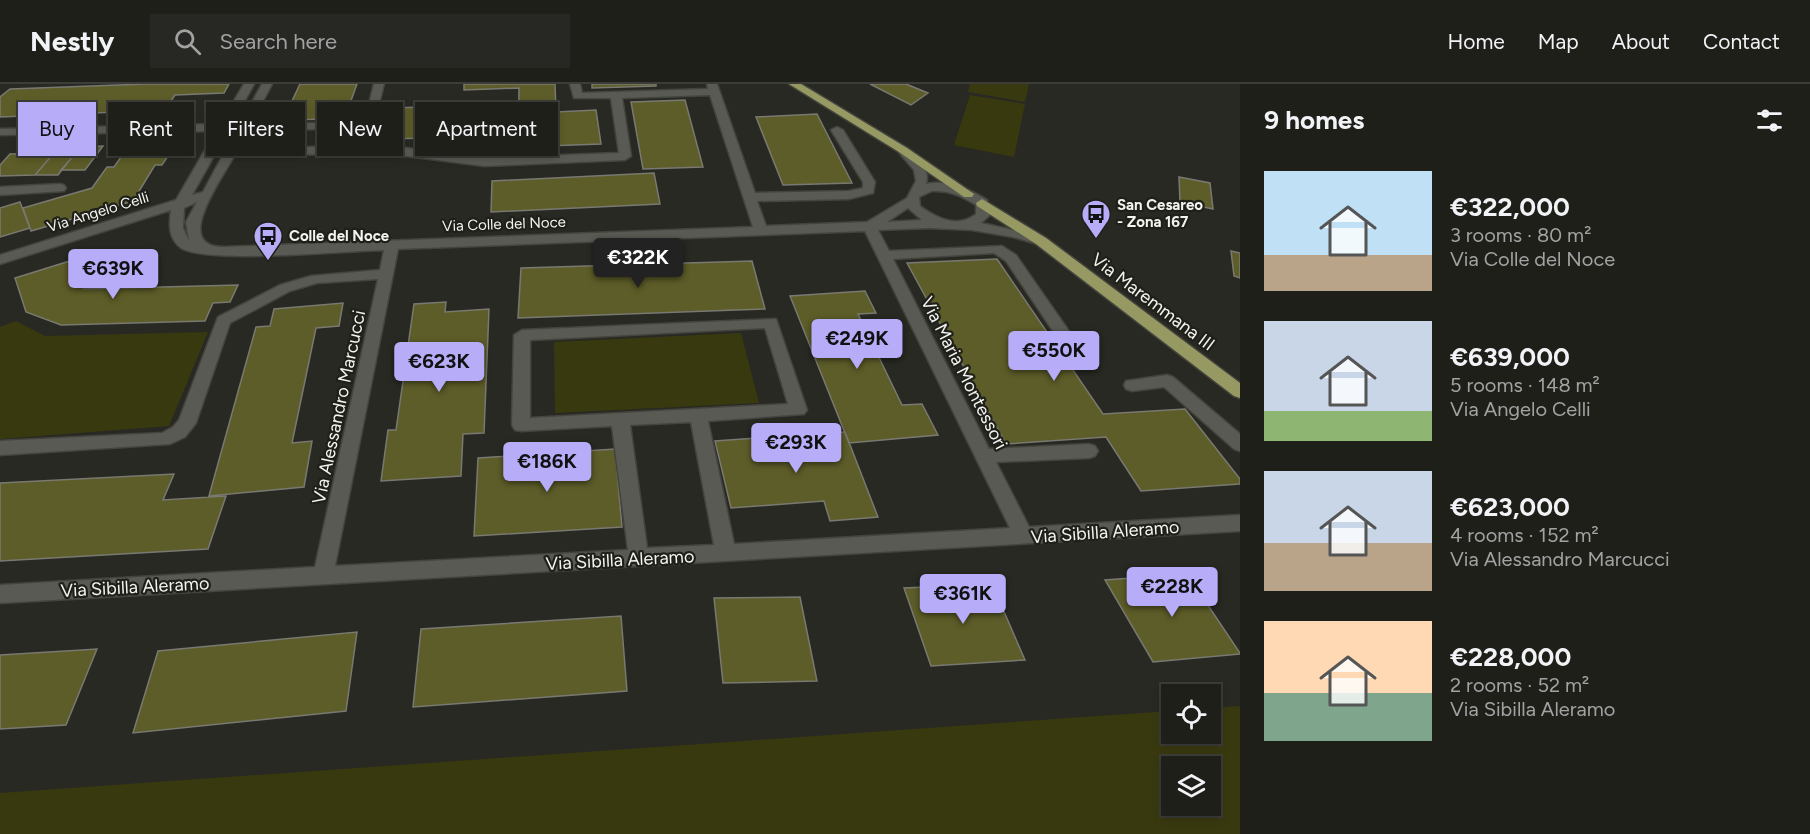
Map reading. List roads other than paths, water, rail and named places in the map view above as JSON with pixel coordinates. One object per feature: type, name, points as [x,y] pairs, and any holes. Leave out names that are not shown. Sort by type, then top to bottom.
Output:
[{"type":"main road","points":[[794,84],[903,150],[968,194]]},
{"type":"main road","name":"Via Maremmana III","points":[[982,203],[1041,242],[1240,392]]},
{"type":"street","name":"Via Colle del Noce","points":[[239,102],[249,84]]},
{"type":"street","points":[[257,102],[267,84]]},
{"type":"street","points":[[375,100],[379,84]]},
{"type":"street","points":[[575,84],[578,96],[714,88],[761,231]]},
{"type":"street","points":[[305,151],[383,149],[484,162],[625,156],[616,94]]},
{"type":"street","points":[[0,132],[206,128]]},
{"type":"street","points":[[750,197],[849,195],[869,190],[869,182],[837,130]]},
{"type":"street","points":[[903,150],[920,169],[922,181],[913,197]]},
{"type":"street","name":"Via Colle del Noce","points":[[208,156],[181,203],[176,229],[182,241],[190,248],[211,250],[392,245],[955,225]]},
{"type":"street","points":[[211,250],[197,243],[191,230],[196,213],[227,156]]},
{"type":"street","points":[[870,227],[926,188],[942,187],[968,194],[982,203],[983,215],[978,220],[955,225]]},
{"type":"street","points":[[1,191],[60,188]]},
{"type":"street","name":"Via Angelo Celli","points":[[0,260],[206,195]]},
{"type":"street","name":"Via Colle del Noce","points":[[913,197],[914,207],[922,215],[955,225],[1019,234],[1041,242]]},
{"type":"street","name":"Via Maria Montessori","points":[[870,227],[1024,537]]},
{"type":"street","name":"Via Alessandro Marcucci","points":[[323,576],[392,245]]},
{"type":"street","points":[[884,255],[997,249],[1003,251],[1011,258],[1079,357]]},
{"type":"street","points":[[0,448],[164,439],[178,432],[187,423],[223,320],[274,296],[285,288],[316,279],[387,274]]},
{"type":"street","points":[[771,322],[798,410],[698,415],[521,425],[522,335],[771,322]]},
{"type":"street","points":[[1132,385],[1167,381],[1240,444]]},
{"type":"street","points":[[698,415],[726,554]]},
{"type":"street","points":[[621,419],[639,559]]},
{"type":"street","points":[[984,456],[1089,451]]},
{"type":"street","name":"Via Sibilla Aleramo","points":[[0,594],[1240,523]]},
{"type":"place","name":"San Cesareo - Zona 167","points":[[1096,240]]},
{"type":"place","name":"Colle del Noce","points":[[268,262]]}]
